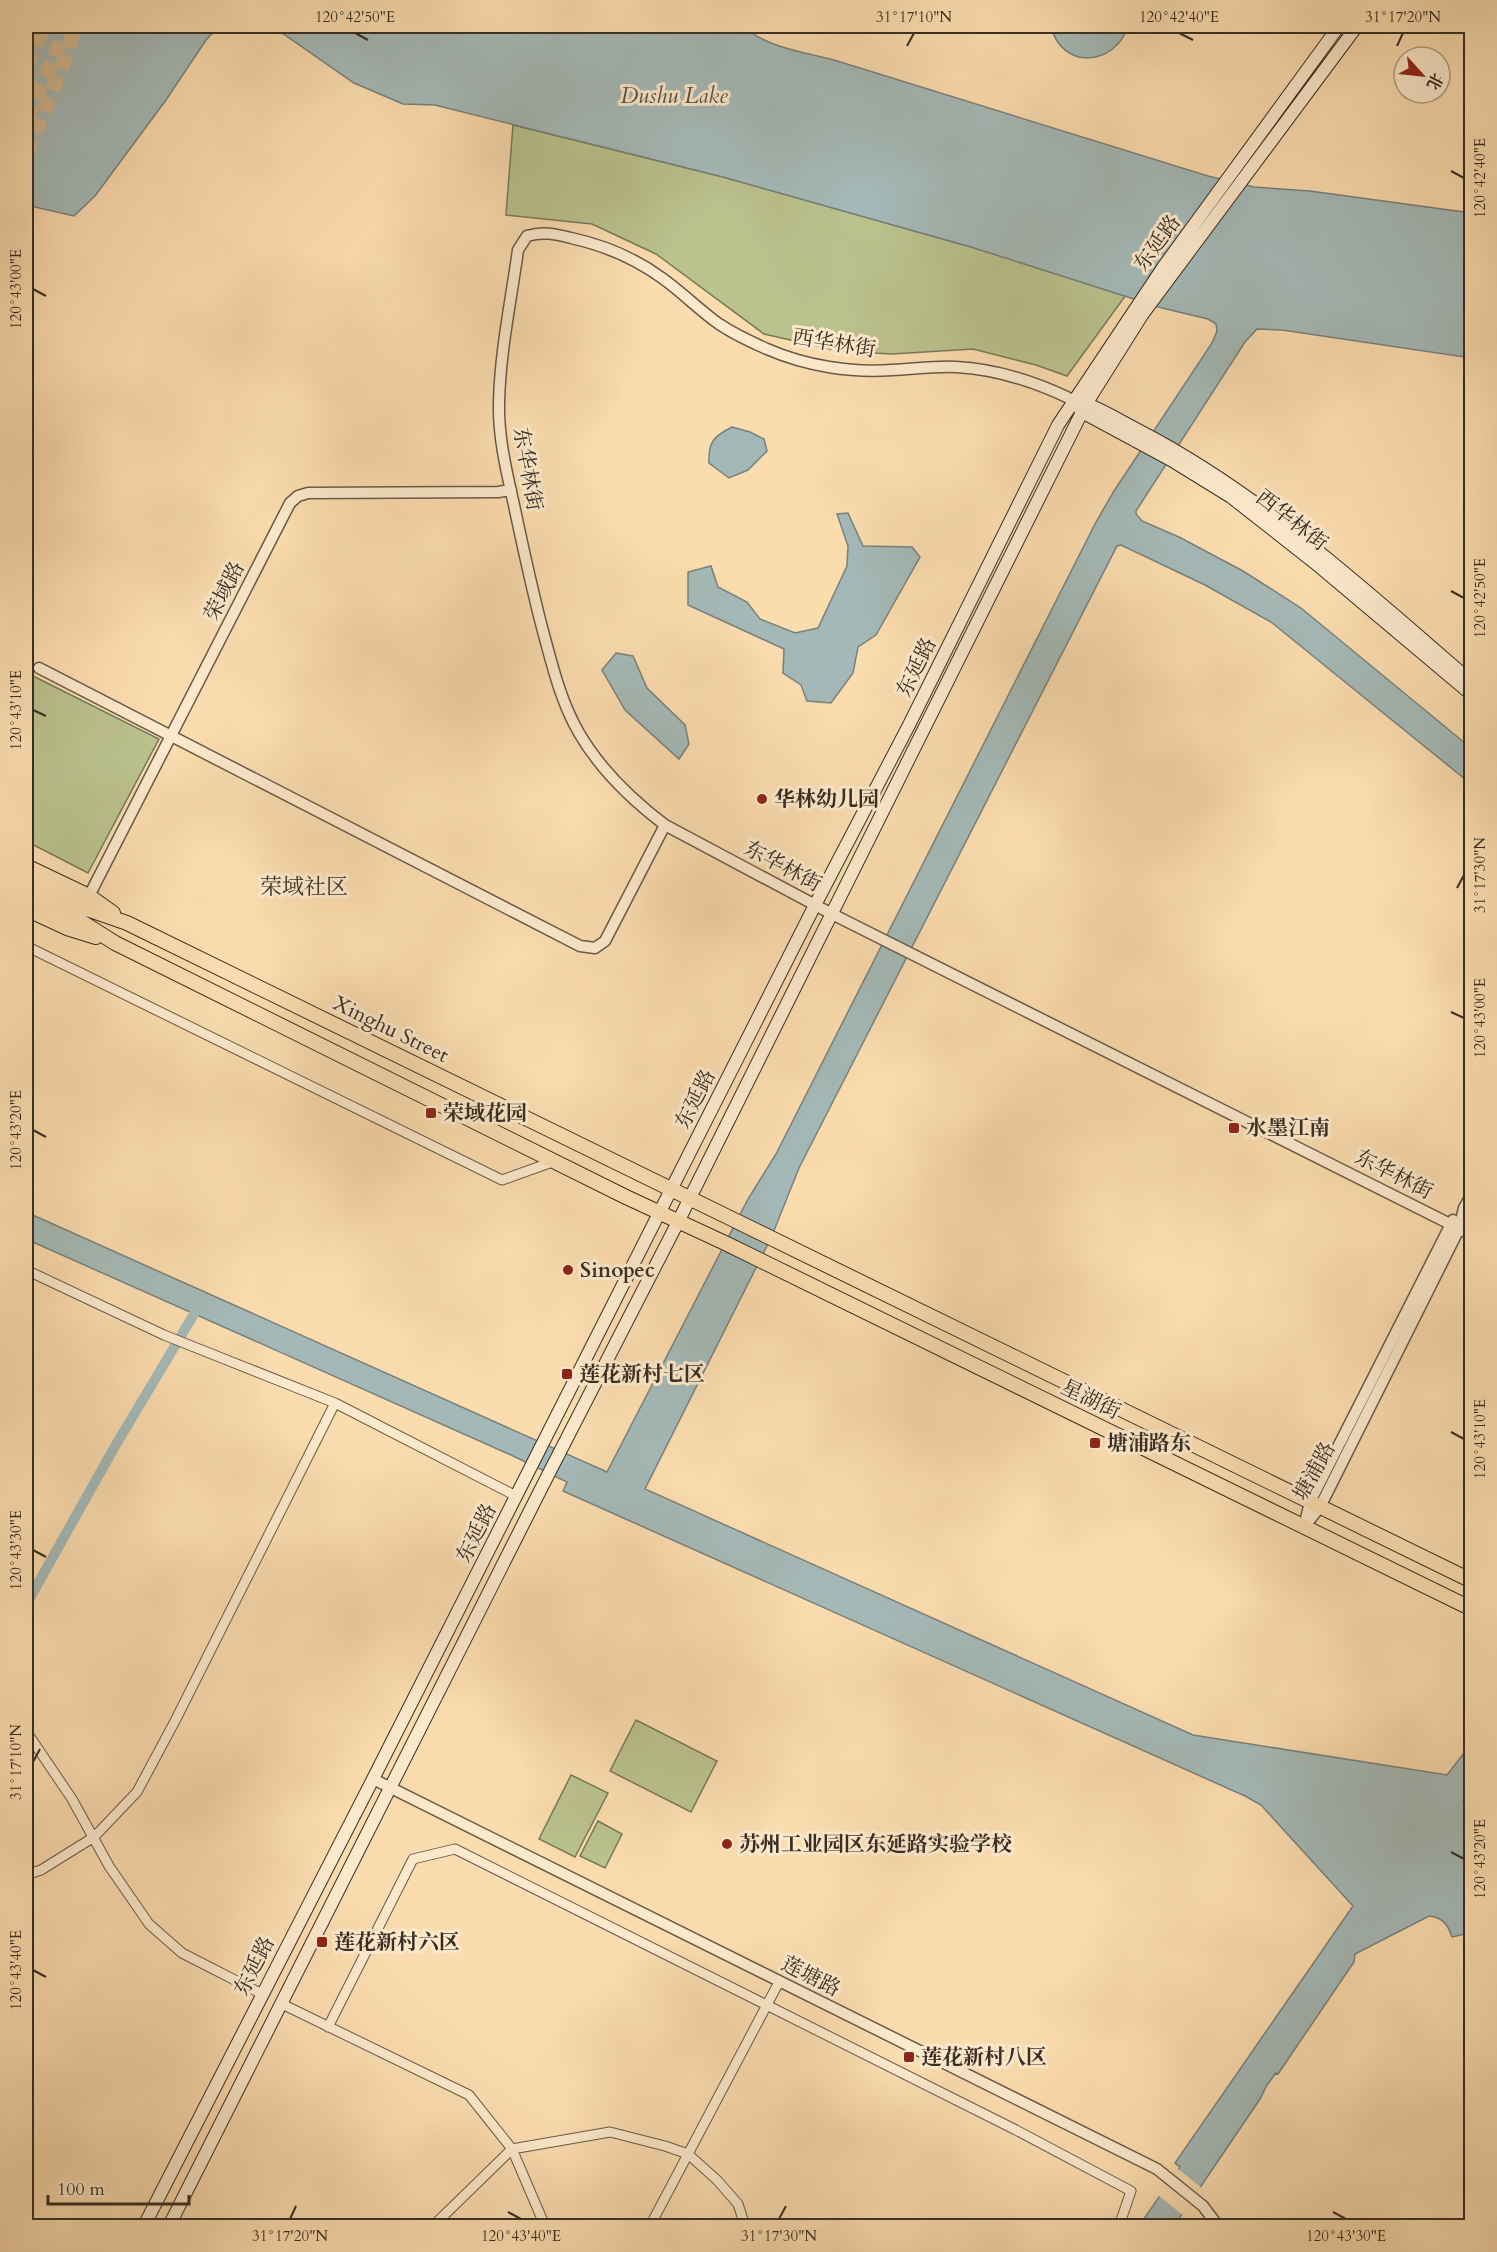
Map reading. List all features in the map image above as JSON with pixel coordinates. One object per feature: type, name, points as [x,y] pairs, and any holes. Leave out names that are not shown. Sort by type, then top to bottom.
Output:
[{"type":"main road","name":"东延路","points":[[144,2226],[815,905],[909,725],[1058,425],[1073,400],[1247,162],[1339,26]]},
{"type":"main road","name":"东延路","points":[[1247,162],[1357,26]]},
{"type":"main road","name":"东延路","points":[[169,2226],[678,1222],[1084,408],[1137,313]]},
{"type":"main road","name":"西华林街","points":[[1073,400],[1145,440],[1218,476],[1281,523],[1472,682]]},
{"type":"main road","name":"西华林街","points":[[1174,455],[1203,479],[1259,518],[1472,695]]},
{"type":"main road","points":[[26,866],[89,896],[127,923]]},
{"type":"main road","name":"Xinghu Street","points":[[26,880],[81,907],[127,923],[736,1221]]},
{"type":"main road","points":[[26,894],[74,917],[115,943],[678,1222]]},
{"type":"main road","points":[[26,909],[67,928],[115,943]]},
{"type":"main road","name":"星湖街","points":[[736,1221],[1472,1581]]},
{"type":"main road","name":"星湖街","points":[[678,1222],[1472,1609]]},
{"type":"street","name":"西华林街","points":[[545,232],[599,245],[650,269],[733,333],[791,358],[822,365],[870,371],[928,367],[981,370],[1030,381],[1073,400]]},
{"type":"street","name":"东华林街","points":[[545,232],[527,236],[518,250],[501,381],[500,422],[504,459],[530,579],[556,682],[579,733],[598,759],[643,808],[665,825],[832,914],[1472,1235]]},
{"type":"street","name":"荣域路","points":[[89,896],[290,503],[298,496],[308,493],[498,492],[511,490]]},
{"type":"street","points":[[39,668],[580,946],[595,948],[604,941],[665,825]]},
{"type":"street","points":[[26,946],[502,1180],[555,1161]]},
{"type":"street","name":"塘浦路","points":[[1304,1527],[1472,1194]]},
{"type":"street","points":[[26,1270],[164,1335],[335,1403],[516,1496]]},
{"type":"street","points":[[26,1875],[41,1870],[94,1837],[137,1792],[335,1403]]},
{"type":"street","points":[[26,1731],[72,1799],[110,1866],[149,1924],[182,1953],[262,1994]]},
{"type":"street","name":"莲塘路","points":[[373,1779],[1157,2169],[1203,2206],[1218,2226]]},
{"type":"street","points":[[328,2027],[413,1859],[455,1849],[1016,2130],[1131,2191],[1119,2226]]},
{"type":"street","points":[[650,2226],[779,1982]]},
{"type":"street","points":[[282,2004],[469,2095],[512,2149],[545,2226]]},
{"type":"street","points":[[433,2226],[512,2149],[610,2132],[688,2154],[717,2180],[738,2204],[745,2226]]},
{"type":"green space","points":[[513,125],[723,177],[971,247],[1126,295],[1067,376],[1036,365],[973,349],[892,354],[839,351],[764,334],[656,254],[592,224],[506,215]]},
{"type":"green space","points":[[26,650],[31,658],[31,675],[159,739],[88,873],[26,841]]},
{"type":"green space","points":[[636,1720],[717,1761],[691,1812],[610,1771]]},
{"type":"green space","points":[[571,1775],[608,1793],[575,1857],[539,1839]]},
{"type":"green space","points":[[598,1821],[622,1834],[605,1868],[580,1856]]},
{"type":"water","points":[[26,26],[219,26],[206,40],[166,100],[95,196],[74,216],[26,205]]},
{"type":"water","name":"Dushu Lake","points":[[272,26],[743,26],[763,39],[786,48],[834,60],[1208,176],[1254,187],[1310,191],[1471,213],[1471,358],[1282,330],[1257,329],[1245,342],[1136,514],[1142,521],[1179,537],[1243,571],[1301,608],[1471,748],[1471,784],[1271,622],[1205,585],[1121,545],[1117,546],[799,1168],[771,1238],[645,1489],[1193,1735],[1447,1775],[1471,1744],[1471,1790],[1463,1801],[1471,1810],[1471,1933],[1452,1937],[1444,1922],[1429,1916],[1355,1954],[1354,1962],[1278,2074],[1276,2073],[1267,2085],[1260,2099],[1174,2226],[1139,2226],[1180,2167],[1175,2163],[1353,1906],[1261,1805],[563,1491],[567,1482],[511,1455],[26,1239],[26,1212],[607,1472],[748,1199],[776,1154],[1096,522],[1212,343],[1217,331],[1216,324],[1208,319],[1162,308],[971,247],[723,177],[435,105],[403,104],[354,83]]},
{"type":"water","points":[[1051,26],[1128,26],[1121,40],[1112,49],[1101,56],[1088,58],[1076,56],[1065,50],[1057,40]]},
{"type":"water","points":[[732,427],[764,439],[767,451],[748,470],[729,478],[709,463],[709,456],[713,440]]},
{"type":"water","points":[[848,513],[863,546],[912,547],[920,557],[876,635],[858,647],[853,673],[831,703],[807,701],[801,685],[783,673],[784,649],[688,605],[688,572],[711,566],[718,587],[747,602],[760,619],[795,633],[818,628],[847,566],[848,546],[837,514]]},
{"type":"water","points":[[616,653],[633,656],[647,688],[685,725],[689,744],[679,759],[625,710],[602,670]]},
{"type":"pier","points":[[1177,2168],[1203,2189],[1184,2216],[1158,2195]]},
{"type":"waterway","points":[[26,1605],[114,1448],[194,1314]]},
{"type":"tunnel","points":[[26,67],[44,26]]},
{"type":"tunnel","points":[[26,154],[65,59],[75,26]]},
{"type":"tunnel","points":[[26,119],[65,32]]},
{"type":"place","name":"华林幼儿园","points":[[762,799]]},
{"type":"place","name":"荣域花园","points":[[431,1113]]},
{"type":"place","name":"水墨江南","points":[[1234,1128]]},
{"type":"place","name":"Sinopec","points":[[568,1270]]},
{"type":"place","name":"莲花新村七区","points":[[567,1374]]},
{"type":"place","name":"塘浦路东","points":[[1095,1443]]},
{"type":"place","name":"苏州工业园区东延路实验学校","points":[[727,1844]]},
{"type":"place","name":"莲花新村六区","points":[[322,1942]]},
{"type":"place","name":"莲花新村八区","points":[[909,2057]]},
{"type":"district","name":"荣域社区","points":[[304,886]]}]
